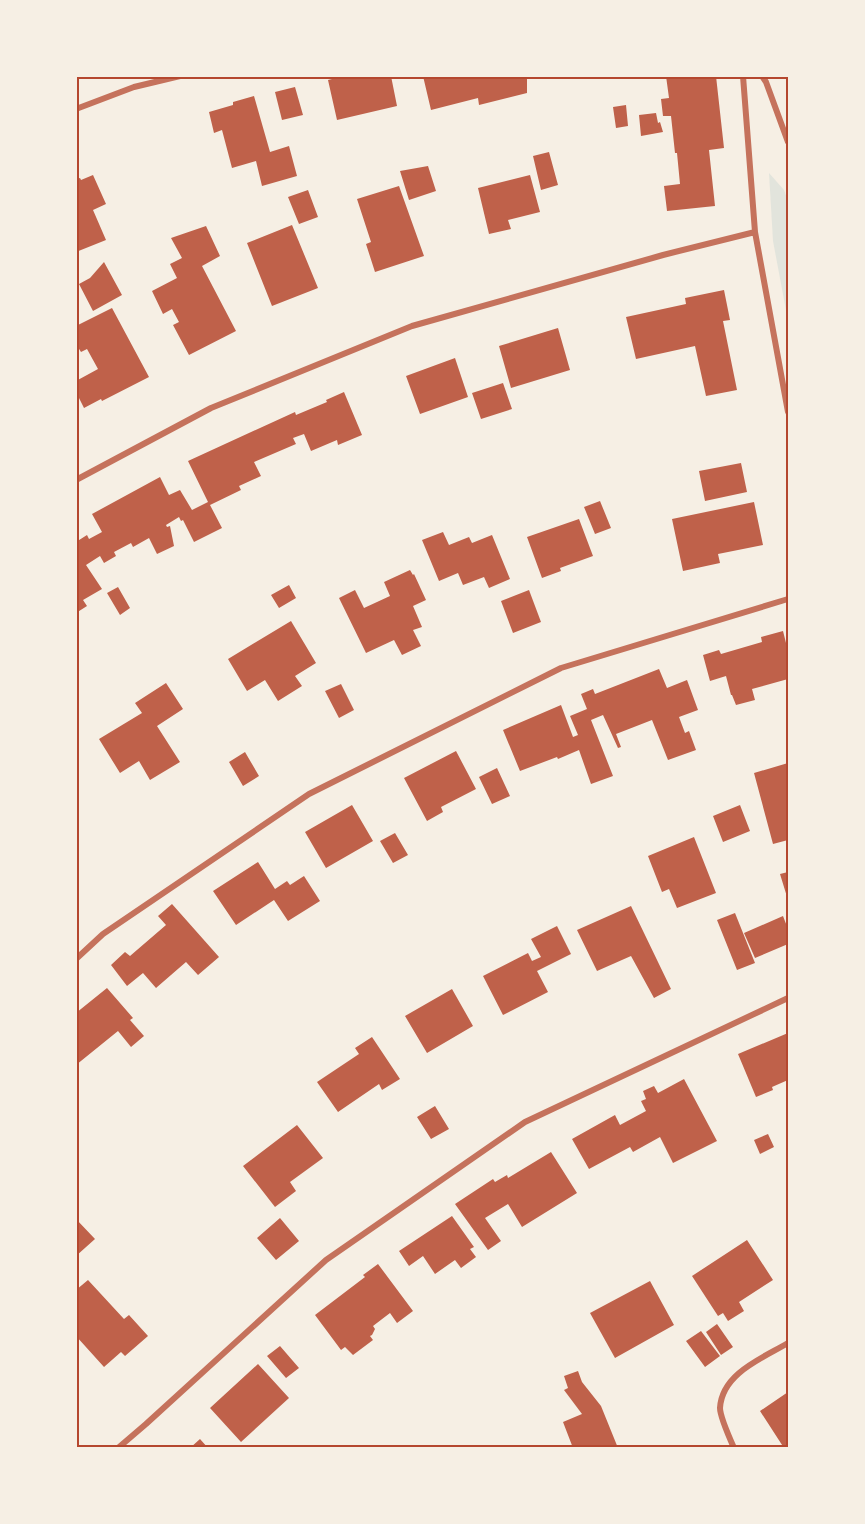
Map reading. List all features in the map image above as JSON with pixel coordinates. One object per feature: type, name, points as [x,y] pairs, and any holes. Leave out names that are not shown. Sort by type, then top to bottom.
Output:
[{"type":"street","points":[[76,109],[134,87],[180,76]]},
{"type":"street","points":[[743,76],[756,232],[789,412]]},
{"type":"street","points":[[762,76],[789,142]]},
{"type":"street","points":[[76,480],[211,408],[412,326],[663,255],[756,232]]},
{"type":"street","points":[[76,959],[104,934],[309,794],[561,668],[789,599]]},
{"type":"street","points":[[118,1448],[326,1260],[525,1122],[789,998]]},
{"type":"street","points":[[734,1448],[720,1409],[724,1391],[738,1373],[789,1342]]},
{"type":"shaded area","points":[[769,173],[784,190],[788,201],[788,321],[773,241]]},
{"type":"building","points":[[344,76],[391,76],[397,106],[337,120],[328,80]]},
{"type":"building","points":[[423,76],[527,76],[527,93],[479,105],[478,98],[431,110]]},
{"type":"building","points":[[666,76],[716,76],[724,148],[709,150],[715,206],[667,211],[664,186],[680,184],[671,116],[663,116],[661,99],[669,98]]},
{"type":"building","points":[[295,87],[303,115],[282,120],[275,92]]},
{"type":"building","points":[[254,96],[270,152],[289,146],[297,176],[262,186],[256,161],[232,168],[222,130],[214,133],[209,112]]},
{"type":"building","points":[[626,105],[628,126],[616,128],[613,107]]},
{"type":"building","points":[[656,113],[663,132],[641,136],[639,115]]},
{"type":"building","points":[[549,152],[558,185],[541,190],[533,156]]},
{"type":"building","points":[[428,166],[436,191],[409,200],[400,171]]},
{"type":"building","points":[[93,175],[106,204],[93,210],[106,240],[76,252],[76,179],[81,180]]},
{"type":"building","points":[[530,175],[540,212],[508,220],[511,229],[489,234],[478,188]]},
{"type":"building","points":[[399,186],[424,256],[375,272],[366,244],[371,242],[357,199]]},
{"type":"building","points":[[308,190],[318,217],[299,224],[288,197]]},
{"type":"building","points":[[292,225],[318,288],[272,306],[247,243]]},
{"type":"building","points":[[206,226],[220,256],[202,266],[236,331],[189,355],[173,325],[179,322],[172,309],[163,314],[152,291],[177,278],[170,264],[182,258],[171,238]]},
{"type":"building","points":[[104,262],[122,295],[93,311],[79,284],[90,278]]},
{"type":"building","points":[[724,290],[730,320],[723,321],[737,390],[706,396],[695,346],[636,359],[626,317],[686,304],[685,298]]},
{"type":"building","points":[[112,308],[149,377],[84,408],[76,392],[76,381],[98,369],[87,349],[81,352],[76,344],[76,326]]},
{"type":"building","points":[[558,328],[570,370],[511,388],[499,346]]},
{"type":"building","points":[[455,358],[468,397],[420,414],[406,376]]},
{"type":"building","points":[[503,383],[512,409],[481,419],[472,393]]},
{"type":"building","points":[[344,392],[362,435],[338,445],[337,440],[311,451],[304,434],[293,438],[296,444],[254,462],[261,476],[239,486],[241,490],[210,505],[222,528],[194,542],[183,520],[181,521],[179,517],[166,525],[170,526],[174,546],[157,554],[149,538],[133,547],[131,543],[114,552],[116,556],[104,563],[100,556],[86,565],[102,589],[83,600],[87,606],[76,613],[76,542],[87,535],[89,539],[102,532],[92,514],[160,477],[169,495],[180,490],[192,510],[208,502],[188,461],[295,412],[296,415],[327,402],[326,400]]},
{"type":"building","points":[[741,463],[747,492],[705,501],[699,471]]},
{"type":"building","points":[[600,501],[611,528],[595,534],[584,507]]},
{"type":"building","points":[[754,502],[763,545],[718,554],[720,563],[683,571],[672,519]]},
{"type":"building","points":[[579,519],[593,556],[560,568],[561,571],[542,578],[527,537]]},
{"type":"building","points":[[443,532],[449,545],[469,537],[472,543],[492,535],[510,579],[489,588],[484,577],[463,585],[458,573],[439,581],[422,540]]},
{"type":"building","points":[[410,570],[426,600],[413,606],[422,627],[413,630],[421,646],[402,655],[394,640],[366,653],[339,598],[355,590],[364,608],[390,596],[384,582]]},
{"type":"building","points":[[289,585],[296,598],[279,608],[271,595]]},
{"type":"building","points":[[118,587],[130,608],[120,615],[107,593]]},
{"type":"building","points":[[529,590],[541,622],[513,633],[501,601]]},
{"type":"building","points":[[291,621],[316,663],[295,676],[302,686],[278,701],[265,680],[247,691],[228,659]]},
{"type":"building","points":[[783,631],[788,651],[788,679],[752,689],[755,700],[736,705],[726,676],[710,681],[703,655],[719,650],[721,654],[762,642],[761,637]]},
{"type":"building","points":[[659,669],[667,688],[687,680],[698,710],[679,717],[685,733],[689,731],[696,750],[668,760],[652,720],[616,734],[621,747],[618,748],[603,715],[591,720],[613,776],[591,784],[579,750],[520,771],[503,730],[561,705],[573,737],[578,735],[570,716],[587,709],[581,694],[593,689],[595,694]]},
{"type":"building","points":[[166,683],[183,709],[157,726],[180,762],[150,780],[139,761],[120,773],[99,739],[142,713],[135,703]]},
{"type":"building","points":[[341,684],[354,710],[339,718],[325,691]]},
{"type":"building","points":[[456,751],[476,789],[441,807],[443,812],[427,821],[404,778]]},
{"type":"building","points":[[245,752],[259,776],[243,786],[229,762]]},
{"type":"building","points":[[788,763],[788,840],[773,844],[754,773]]},
{"type":"building","points":[[497,768],[510,796],[492,804],[479,777]]},
{"type":"building","points":[[352,805],[373,841],[326,868],[305,832]]},
{"type":"building","points":[[740,805],[750,831],[723,842],[713,816]]},
{"type":"building","points":[[395,833],[408,855],[393,863],[380,841]]},
{"type":"building","points":[[694,837],[716,893],[677,908],[669,889],[662,892],[648,856]]},
{"type":"building","points":[[258,862],[275,889],[287,881],[290,885],[304,876],[320,901],[288,921],[274,900],[236,925],[213,891]]},
{"type":"building","points":[[788,872],[788,900],[780,874]]},
{"type":"building","points":[[172,904],[219,957],[198,975],[186,962],[156,988],[143,973],[127,986],[111,965],[125,952],[130,956],[166,925],[158,916]]},
{"type":"building","points":[[631,906],[671,989],[654,998],[631,956],[597,971],[577,930]]},
{"type":"building","points":[[735,913],[755,963],[737,970],[717,920]]},
{"type":"building","points":[[783,916],[788,929],[788,944],[755,958],[744,933]]},
{"type":"building","points":[[557,926],[571,954],[537,971],[548,992],[503,1015],[483,976],[528,953],[532,961],[541,957],[531,939]]},
{"type":"building","points":[[107,988],[133,1018],[130,1020],[144,1036],[131,1047],[118,1031],[76,1065],[76,1013]]},
{"type":"building","points":[[452,989],[473,1026],[427,1053],[405,1016]]},
{"type":"building","points":[[788,1033],[788,1080],[756,1097],[738,1054]]},
{"type":"building","points":[[372,1037],[400,1079],[382,1090],[379,1084],[338,1112],[317,1082],[359,1054],[355,1048]]},
{"type":"building","points":[[684,1079],[717,1141],[673,1163],[660,1137],[633,1152],[630,1147],[589,1169],[572,1139],[615,1115],[620,1125],[646,1111],[641,1101],[646,1099],[643,1091],[654,1086],[658,1093]]},
{"type":"building","points":[[435,1106],[449,1129],[431,1139],[417,1117]]},
{"type":"building","points":[[297,1125],[323,1158],[290,1182],[296,1191],[275,1207],[243,1166]]},
{"type":"building","points":[[768,1134],[774,1147],[760,1154],[754,1140]]},
{"type":"building","points":[[551,1152],[577,1193],[522,1227],[508,1204],[485,1218],[501,1241],[488,1250],[455,1204],[493,1179],[495,1182],[507,1175],[508,1178]]},
{"type":"building","points":[[452,1216],[474,1247],[470,1249],[476,1257],[461,1268],[455,1260],[435,1274],[423,1256],[409,1266],[399,1251]]},
{"type":"building","points":[[280,1218],[299,1241],[276,1260],[257,1238]]},
{"type":"building","points":[[76,1219],[95,1239],[76,1256]]},
{"type":"building","points":[[747,1240],[773,1280],[739,1302],[744,1311],[728,1321],[723,1313],[718,1316],[692,1276]]},
{"type":"building","points":[[378,1264],[413,1311],[397,1323],[390,1313],[373,1326],[375,1329],[370,1336],[373,1340],[353,1355],[345,1347],[341,1350],[315,1315],[365,1277],[363,1275]]},
{"type":"building","points":[[88,1280],[124,1319],[129,1315],[148,1336],[125,1356],[121,1352],[104,1367],[76,1336],[76,1290]]},
{"type":"building","points":[[650,1281],[674,1325],[615,1358],[590,1313]]},
{"type":"building","points":[[717,1324],[733,1347],[721,1355],[706,1332]]},
{"type":"building","points":[[701,1331],[720,1356],[705,1367],[686,1341]]},
{"type":"building","points":[[280,1346],[299,1368],[286,1378],[267,1356]]},
{"type":"building","points":[[258,1364],[289,1398],[241,1442],[210,1408]]},
{"type":"building","points":[[578,1371],[582,1382],[601,1406],[618,1448],[573,1448],[563,1422],[582,1414],[564,1390],[568,1388],[564,1376]]},
{"type":"building","points":[[788,1392],[788,1448],[784,1448],[760,1411]]},
{"type":"building","points":[[200,1439],[208,1448],[190,1448]]}]
